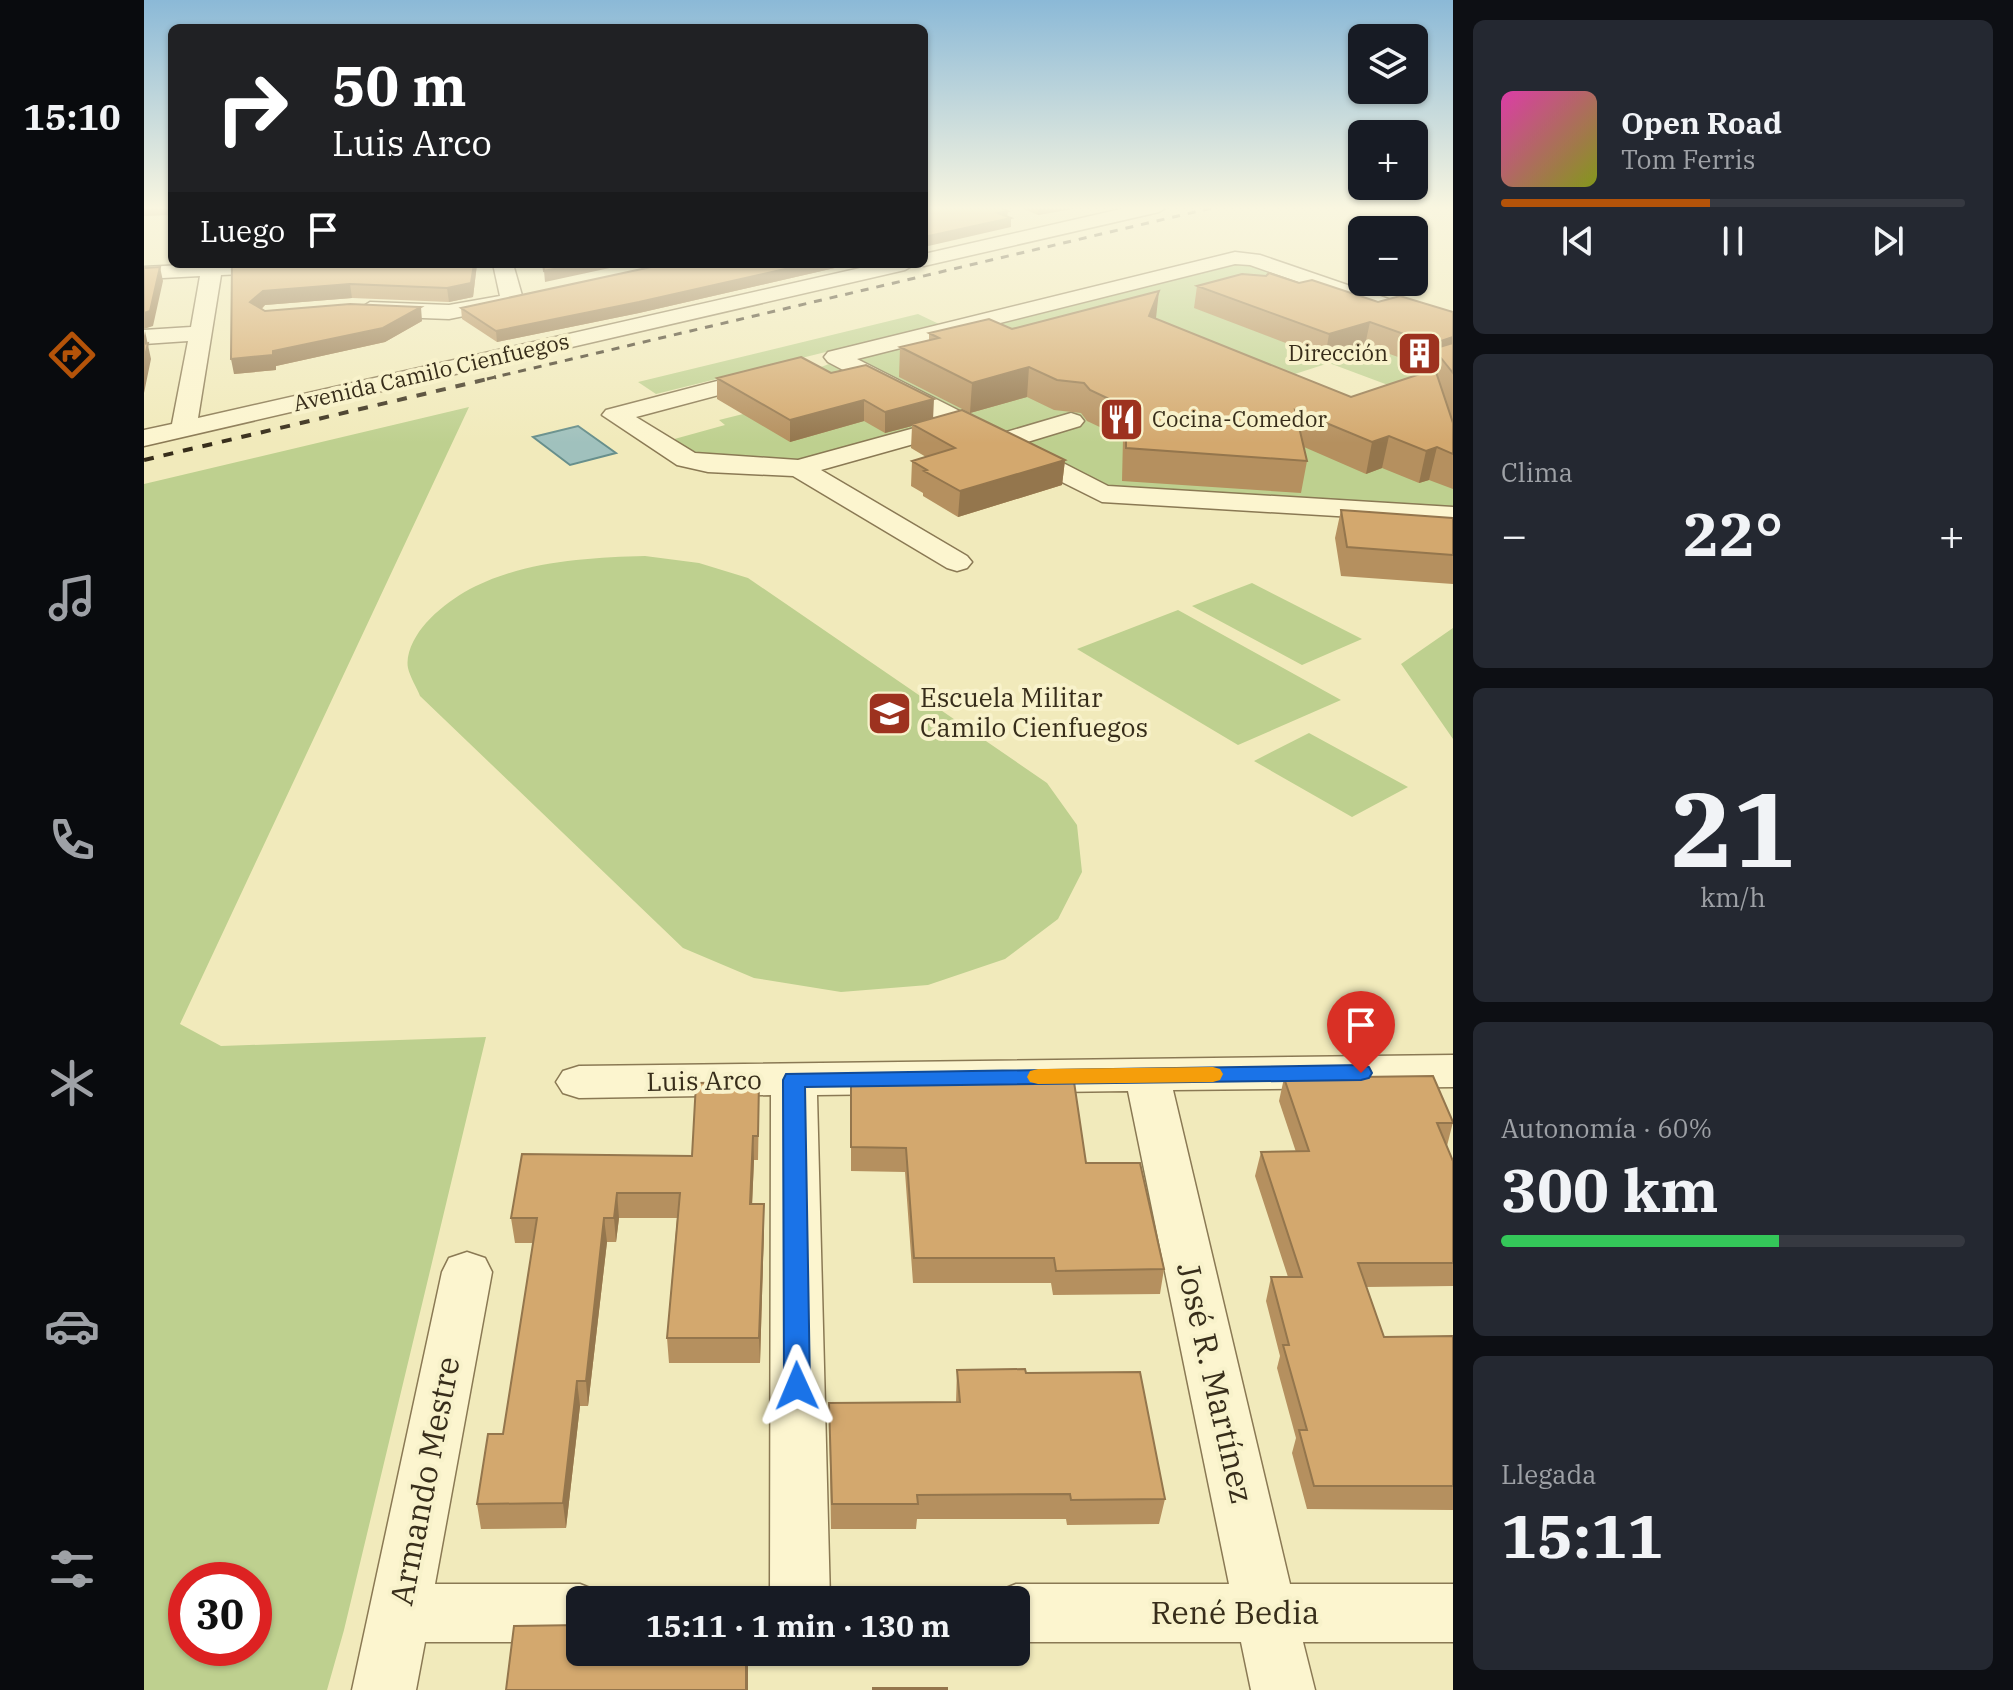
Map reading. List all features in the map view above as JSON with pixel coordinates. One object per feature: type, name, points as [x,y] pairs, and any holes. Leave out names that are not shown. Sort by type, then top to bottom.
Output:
[{"type":"street","points":[[184,428],[210,285]]},
{"type":"street","points":[[352,308],[446,327],[519,298],[513,285]]},
{"type":"street","name":"Avenida Camilo Cienfuegos","points":[[144,438],[790,285]]},
{"type":"street","points":[[962,423],[799,468],[708,464],[686,459],[615,415],[1126,285]]},
{"type":"street","points":[[1326,285],[1453,329]]},
{"type":"street","points":[[1409,314],[1453,313]]},
{"type":"street","points":[[435,371],[446,327]]},
{"type":"street","points":[[144,337],[201,333]]},
{"type":"street","points":[[836,357],[1102,494],[1453,515]]},
{"type":"street","points":[[1001,442],[1071,421]]},
{"type":"street","points":[[799,468],[957,562]]},
{"type":"street","name":"Luis Arco","points":[[579,1082],[1453,1071]]},
{"type":"street","name":"José R. Martínez","points":[[1147,1075],[1283,1690]]},
{"type":"street","points":[[794,1080],[800,1586]]},
{"type":"street","name":"Armando Mestre","points":[[384,1690],[467,1272]]},
{"type":"street","points":[[399,1613],[566,1613]]},
{"type":"street","name":"René Bedia","points":[[1030,1613],[1453,1613]]},
{"type":"green space","points":[[1131,285],[1317,285],[1453,329],[1453,515],[1102,494],[962,423],[799,468],[708,464],[660,443],[725,425],[719,420],[827,393],[799,375],[840,360]],"holes":[[[1329,363],[1388,385],[1312,411],[1254,387]]]},
{"type":"green space","points":[[918,314],[939,324],[656,394],[638,382]]},
{"type":"green space","points":[[469,407],[180,1024],[221,1046],[486,1037],[344,1630],[327,1690],[144,1690],[144,484]]},
{"type":"green space","points":[[645,556],[699,563],[748,578],[1047,783],[1077,825],[1082,872],[1058,919],[1005,959],[928,985],[841,992],[754,978],[683,948],[420,696],[408,668],[410,650],[422,627],[448,603],[472,588],[527,568],[586,559]]},
{"type":"green space","points":[[1252,583],[1362,639],[1302,665],[1192,606]]},
{"type":"green space","points":[[1178,610],[1341,700],[1238,745],[1077,649]]},
{"type":"green space","points":[[1453,628],[1453,739],[1401,664]]},
{"type":"green space","points":[[1309,733],[1408,787],[1352,817],[1254,761]]},
{"type":"water","points":[[578,426],[616,453],[570,465],[533,437]]},
{"type":"building","points":[[144,285],[156,285],[150,311],[144,313]]},
{"type":"building","points":[[232,285],[339,285],[263,291],[250,302],[265,311],[350,304],[421,307],[383,328],[273,351],[273,355],[231,359]]},
{"type":"building","points":[[371,285],[462,285],[447,288]]},
{"type":"building","points":[[568,285],[715,285],[496,331],[461,308]]},
{"type":"building","points":[[1327,285],[1348,292],[1348,296],[1378,302],[1400,296],[1453,312],[1453,337],[1432,344],[1370,322],[1329,334],[1197,286]]},
{"type":"building","points":[[1159,291],[1149,316],[1351,397],[1435,369],[1453,423],[1453,454],[1437,447],[1426,451],[1389,436],[1372,442],[1295,410],[1307,461],[1126,448],[1126,407],[1090,390],[1084,383],[1057,380],[1029,367],[972,383],[900,347],[939,338],[929,333],[989,319],[1012,329]]},
{"type":"building","points":[[1453,343],[1453,373],[1441,358],[1423,352]]},
{"type":"building","points":[[801,357],[831,373],[866,365],[934,399],[885,412],[864,400],[790,420],[717,378]]},
{"type":"building","points":[[962,410],[1065,460],[960,491],[912,461],[955,448],[912,424]]},
{"type":"building","points":[[1341,510],[1453,518],[1453,555],[1347,547]]},
{"type":"building","points":[[1023,1074],[1073,1075],[1086,1163],[1140,1163],[1164,1269],[1056,1271],[1054,1258],[914,1258],[906,1148],[851,1147],[851,1077],[1023,1080]]},
{"type":"building","points":[[1433,1076],[1453,1122],[1437,1123],[1453,1161],[1453,1263],[1358,1263],[1384,1337],[1453,1336],[1453,1486],[1314,1486],[1299,1430],[1307,1430],[1283,1345],[1289,1345],[1271,1277],[1302,1277],[1261,1152],[1309,1151],[1284,1078]]},
{"type":"building","points":[[759,1082],[758,1136],[753,1136],[750,1204],[764,1204],[759,1338],[667,1338],[680,1193],[617,1193],[614,1218],[604,1218],[586,1381],[577,1381],[563,1503],[477,1504],[488,1434],[503,1434],[537,1218],[511,1218],[522,1154],[692,1156],[696,1083]]},
{"type":"building","points":[[1025,1369],[1026,1373],[1140,1372],[1165,1499],[1071,1500],[1070,1494],[917,1495],[918,1504],[832,1504],[829,1403],[960,1402],[957,1370]]},
{"type":"building","points":[[566,1625],[566,1666],[746,1666],[746,1690],[506,1690],[514,1626]]},
{"type":"building","points":[[947,1688],[947,1690],[873,1690]]},
{"type":"railway","points":[[487,379],[886,285]]},
{"type":"railway","points":[[144,460],[496,377]]},
{"type":"slow traffic","points":[[1038,1077],[1213,1074]]},
{"type":"place","name":"Dirección","points":[[1419,353]]},
{"type":"place","name":"Cocina-Comedor","points":[[1121,419]]},
{"type":"place","name":"Escuela Militar Camilo Cienfuegos","points":[[889,713]]},
{"type":"route","points":[[797,1386],[794,1080],[1361,1073]]}]
